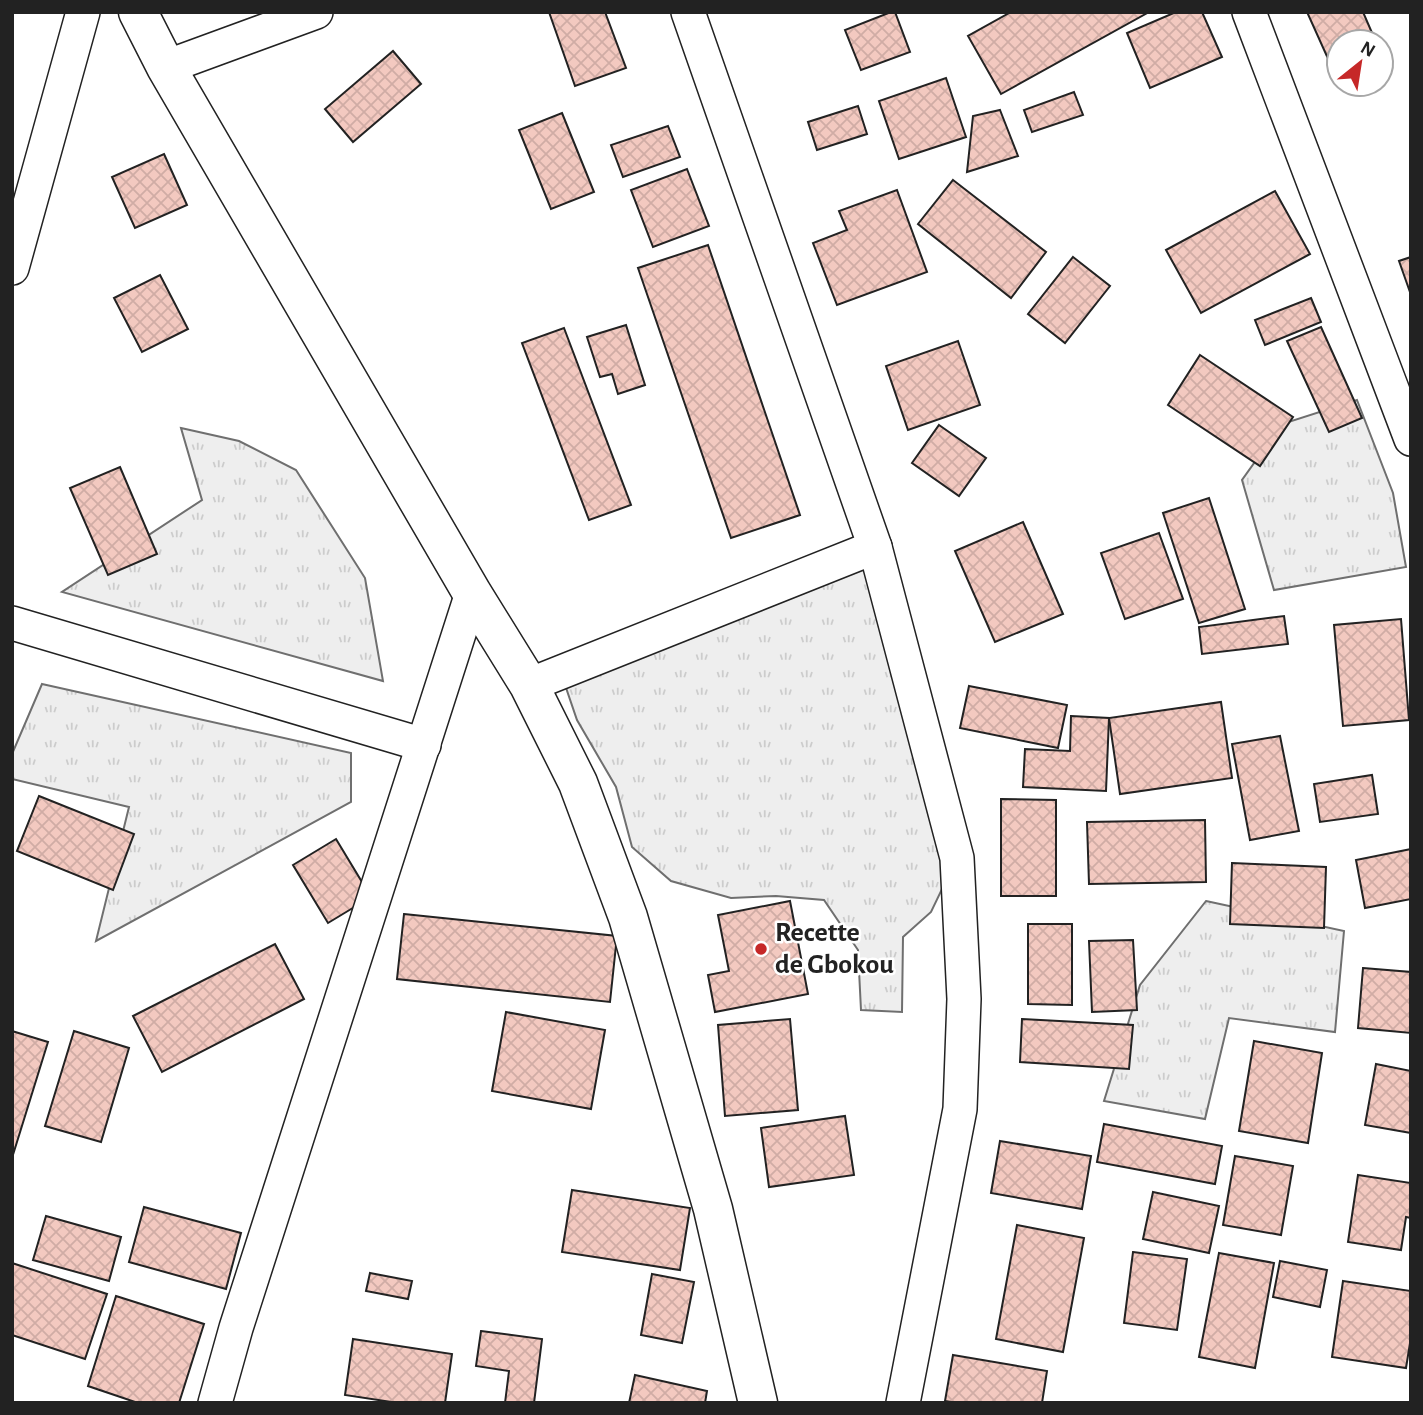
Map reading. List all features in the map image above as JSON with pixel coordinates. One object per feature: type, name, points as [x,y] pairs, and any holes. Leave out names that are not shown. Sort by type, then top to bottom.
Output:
[{"type":"street","points":[[12,268],[19,221],[83,12]]},
{"type":"street","points":[[138,12],[166,67],[528,685],[578,783],[628,917],[713,1209],[758,1403]]},
{"type":"street","points":[[166,67],[316,12]]},
{"type":"street","points":[[688,12],[875,547],[957,858],[964,999],[960,1109],[903,1403]]},
{"type":"street","points":[[1248,12],[1411,439]]},
{"type":"street","points":[[528,685],[875,547]]},
{"type":"street","points":[[215,1403],[236,1328],[472,593]]},
{"type":"street","points":[[12,623],[424,745]]},
{"type":"green space","points":[[1357,400],[1393,493],[1406,567],[1274,590],[1242,480],[1282,424]]},
{"type":"green space","points":[[181,428],[239,441],[296,470],[365,578],[383,681],[62,592],[202,500]]},
{"type":"green space","points":[[875,547],[957,858],[931,912],[903,937],[902,1012],[861,1010],[858,950],[824,900],[776,896],[731,898],[671,881],[632,847],[616,787],[577,720],[561,673]]},
{"type":"green space","points":[[42,684],[351,753],[351,802],[96,941],[129,807],[12,779],[12,754]]},
{"type":"green space","points":[[1206,901],[1344,931],[1335,1032],[1229,1018],[1205,1119],[1104,1101],[1140,985]]},
{"type":"building","points":[[549,12],[605,12],[626,68],[575,86]]},
{"type":"building","points":[[895,12],[910,52],[861,70],[845,30]]},
{"type":"building","points":[[1011,12],[1149,12],[1001,94],[968,36]]},
{"type":"building","points":[[1176,12],[1202,12],[1222,57],[1150,88],[1127,33]]},
{"type":"building","points":[[1307,12],[1363,12],[1370,28],[1325,28],[1325,52]]},
{"type":"building","points":[[393,51],[421,84],[353,142],[325,109]]},
{"type":"building","points":[[946,78],[966,137],[899,159],[879,101]]},
{"type":"building","points":[[1074,92],[1083,115],[1032,132],[1024,110]]},
{"type":"building","points":[[858,106],[867,134],[817,150],[808,122]]},
{"type":"building","points":[[1000,110],[1018,156],[967,172],[973,116]]},
{"type":"building","points":[[562,113],[594,192],[551,209],[519,130]]},
{"type":"building","points":[[668,126],[680,157],[623,177],[611,145]]},
{"type":"building","points":[[164,154],[187,205],[135,228],[112,177]]},
{"type":"building","points":[[687,169],[709,226],[653,247],[631,190]]},
{"type":"building","points":[[953,180],[1046,252],[1011,298],[918,224]]},
{"type":"building","points":[[897,190],[927,272],[837,305],[813,243],[847,230],[839,211]]},
{"type":"building","points":[[1275,191],[1310,254],[1201,313],[1166,250]]},
{"type":"building","points":[[708,245],[800,515],[731,538],[638,268]]},
{"type":"building","points":[[1073,257],[1110,286],[1065,343],[1028,314]]},
{"type":"building","points":[[1411,257],[1411,295],[1399,261]]},
{"type":"building","points":[[160,275],[188,329],[142,352],[114,298]]},
{"type":"building","points":[[1311,298],[1321,322],[1265,345],[1255,320]]},
{"type":"building","points":[[626,325],[645,385],[618,394],[612,374],[600,377],[587,337]]},
{"type":"building","points":[[1321,327],[1362,418],[1329,432],[1287,341]]},
{"type":"building","points":[[564,328],[631,505],[589,520],[522,343]]},
{"type":"building","points":[[958,341],[980,405],[908,430],[886,366]]},
{"type":"building","points":[[1200,355],[1293,417],[1260,466],[1168,405]]},
{"type":"building","points":[[939,425],[986,458],[959,496],[912,463]]},
{"type":"building","points":[[120,467],[157,554],[108,575],[70,488]]},
{"type":"building","points":[[1209,498],[1245,609],[1199,623],[1163,513]]},
{"type":"building","points":[[1023,522],[1063,614],[995,642],[955,551]]},
{"type":"building","points":[[1159,533],[1183,599],[1125,619],[1101,553]]},
{"type":"building","points":[[1284,616],[1288,644],[1202,654],[1199,627]]},
{"type":"building","points":[[1401,619],[1409,720],[1343,726],[1334,625]]},
{"type":"building","points":[[969,686],[1067,705],[1058,748],[960,728]]},
{"type":"building","points":[[1221,702],[1232,778],[1120,794],[1109,718]]},
{"type":"building","points":[[1071,716],[1109,718],[1106,791],[1023,787],[1025,749],[1070,751]]},
{"type":"building","points":[[1280,736],[1299,831],[1250,840],[1232,744]]},
{"type":"building","points":[[1372,775],[1378,814],[1320,822],[1314,784]]},
{"type":"building","points":[[39,796],[134,834],[113,890],[17,851]]},
{"type":"building","points":[[1001,799],[1056,800],[1056,896],[1001,896]]},
{"type":"building","points":[[1205,820],[1206,882],[1089,884],[1087,822]]},
{"type":"building","points":[[336,839],[371,897],[328,923],[293,865]]},
{"type":"building","points":[[1411,849],[1411,899],[1365,908],[1356,860]]},
{"type":"building","points":[[1232,863],[1326,867],[1324,928],[1230,924]]},
{"type":"building","points":[[790,901],[808,994],[715,1012],[708,975],[729,971],[718,915]]},
{"type":"building","points":[[404,914],[617,936],[610,1002],[397,979]]},
{"type":"building","points":[[1028,924],[1072,924],[1072,1005],[1028,1004]]},
{"type":"building","points":[[1133,940],[1137,1010],[1092,1012],[1089,941]]},
{"type":"building","points":[[275,944],[304,999],[162,1072],[133,1016]]},
{"type":"building","points":[[1363,968],[1411,972],[1411,1033],[1358,1028]]},
{"type":"building","points":[[506,1012],[605,1030],[591,1109],[492,1091]]},
{"type":"building","points":[[790,1019],[798,1110],[725,1116],[718,1025]]},
{"type":"building","points":[[1022,1019],[1133,1025],[1129,1069],[1020,1062]]},
{"type":"building","points":[[12,1031],[48,1042],[12,1158]]},
{"type":"building","points":[[74,1031],[129,1048],[101,1142],[45,1126]]},
{"type":"building","points":[[1254,1041],[1322,1053],[1308,1143],[1239,1131]]},
{"type":"building","points":[[1376,1064],[1411,1071],[1411,1133],[1365,1125]]},
{"type":"building","points":[[845,1116],[854,1175],[769,1187],[761,1128]]},
{"type":"building","points":[[1104,1124],[1222,1146],[1215,1184],[1097,1162]]},
{"type":"building","points":[[1000,1141],[1091,1156],[1082,1209],[991,1193]]},
{"type":"building","points":[[1235,1156],[1293,1166],[1281,1235],[1223,1225]]},
{"type":"building","points":[[1358,1175],[1411,1183],[1411,1218],[1406,1217],[1401,1250],[1348,1242]]},
{"type":"building","points":[[572,1190],[690,1208],[680,1270],[562,1252]]},
{"type":"building","points":[[1153,1192],[1219,1206],[1209,1253],[1143,1239]]},
{"type":"building","points":[[144,1207],[241,1233],[226,1289],[129,1262]]},
{"type":"building","points":[[46,1216],[121,1237],[109,1281],[33,1260]]},
{"type":"building","points":[[1017,1225],[1084,1238],[1063,1352],[996,1339]]},
{"type":"building","points":[[1133,1252],[1187,1259],[1177,1330],[1124,1323]]},
{"type":"building","points":[[1219,1253],[1274,1263],[1255,1368],[1199,1357]]},
{"type":"building","points":[[1280,1261],[1327,1270],[1320,1307],[1273,1297]]},
{"type":"building","points":[[12,1263],[107,1294],[85,1359],[12,1335]]},
{"type":"building","points":[[370,1273],[412,1281],[408,1299],[366,1291]]},
{"type":"building","points":[[652,1274],[694,1282],[682,1343],[641,1335]]},
{"type":"building","points":[[1343,1281],[1411,1291],[1411,1337],[1406,1368],[1332,1357]]},
{"type":"building","points":[[116,1296],[204,1324],[179,1403],[138,1403],[88,1386]]},
{"type":"building","points":[[481,1331],[542,1339],[534,1403],[505,1403],[509,1371],[476,1366]]},
{"type":"building","points":[[353,1339],[452,1354],[445,1403],[398,1403],[345,1395]]},
{"type":"building","points":[[953,1355],[1047,1371],[1042,1403],[945,1401]]},
{"type":"building","points":[[635,1375],[707,1391],[705,1403],[629,1403]]},
{"type":"place","name":"Recette de Gbokou","points":[[761,949]]}]
